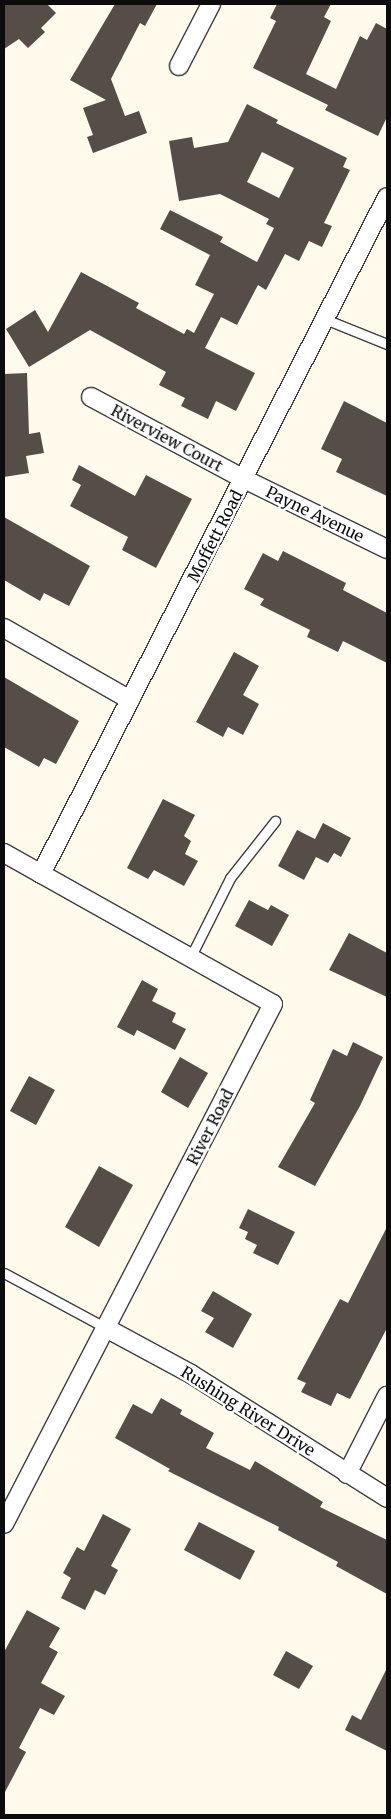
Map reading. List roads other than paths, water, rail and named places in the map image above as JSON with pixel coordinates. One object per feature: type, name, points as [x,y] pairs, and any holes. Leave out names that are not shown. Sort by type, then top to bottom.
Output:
[{"type":"street","points":[[179,66],[211,4]]},
{"type":"street","name":"Moffett Road","points":[[41,874],[386,201]]},
{"type":"street","name":"Riverview Court","points":[[91,397],[244,479]]},
{"type":"street","name":"Payne Avenue","points":[[244,479],[387,549]]},
{"type":"street","points":[[4,628],[130,700]]},
{"type":"street","name":"River Road","points":[[4,853],[273,1004],[4,1524]]},
{"type":"street","name":"Rushing River Drive","points":[[106,1328],[191,1374],[387,1498]]},
{"type":"street","points":[[348,1474],[387,1396]]},
{"type":"lane","points":[[325,319],[387,344]]},
{"type":"lane","points":[[190,958],[230,878],[275,821]]},
{"type":"lane","points":[[4,1273],[106,1328]]}]
